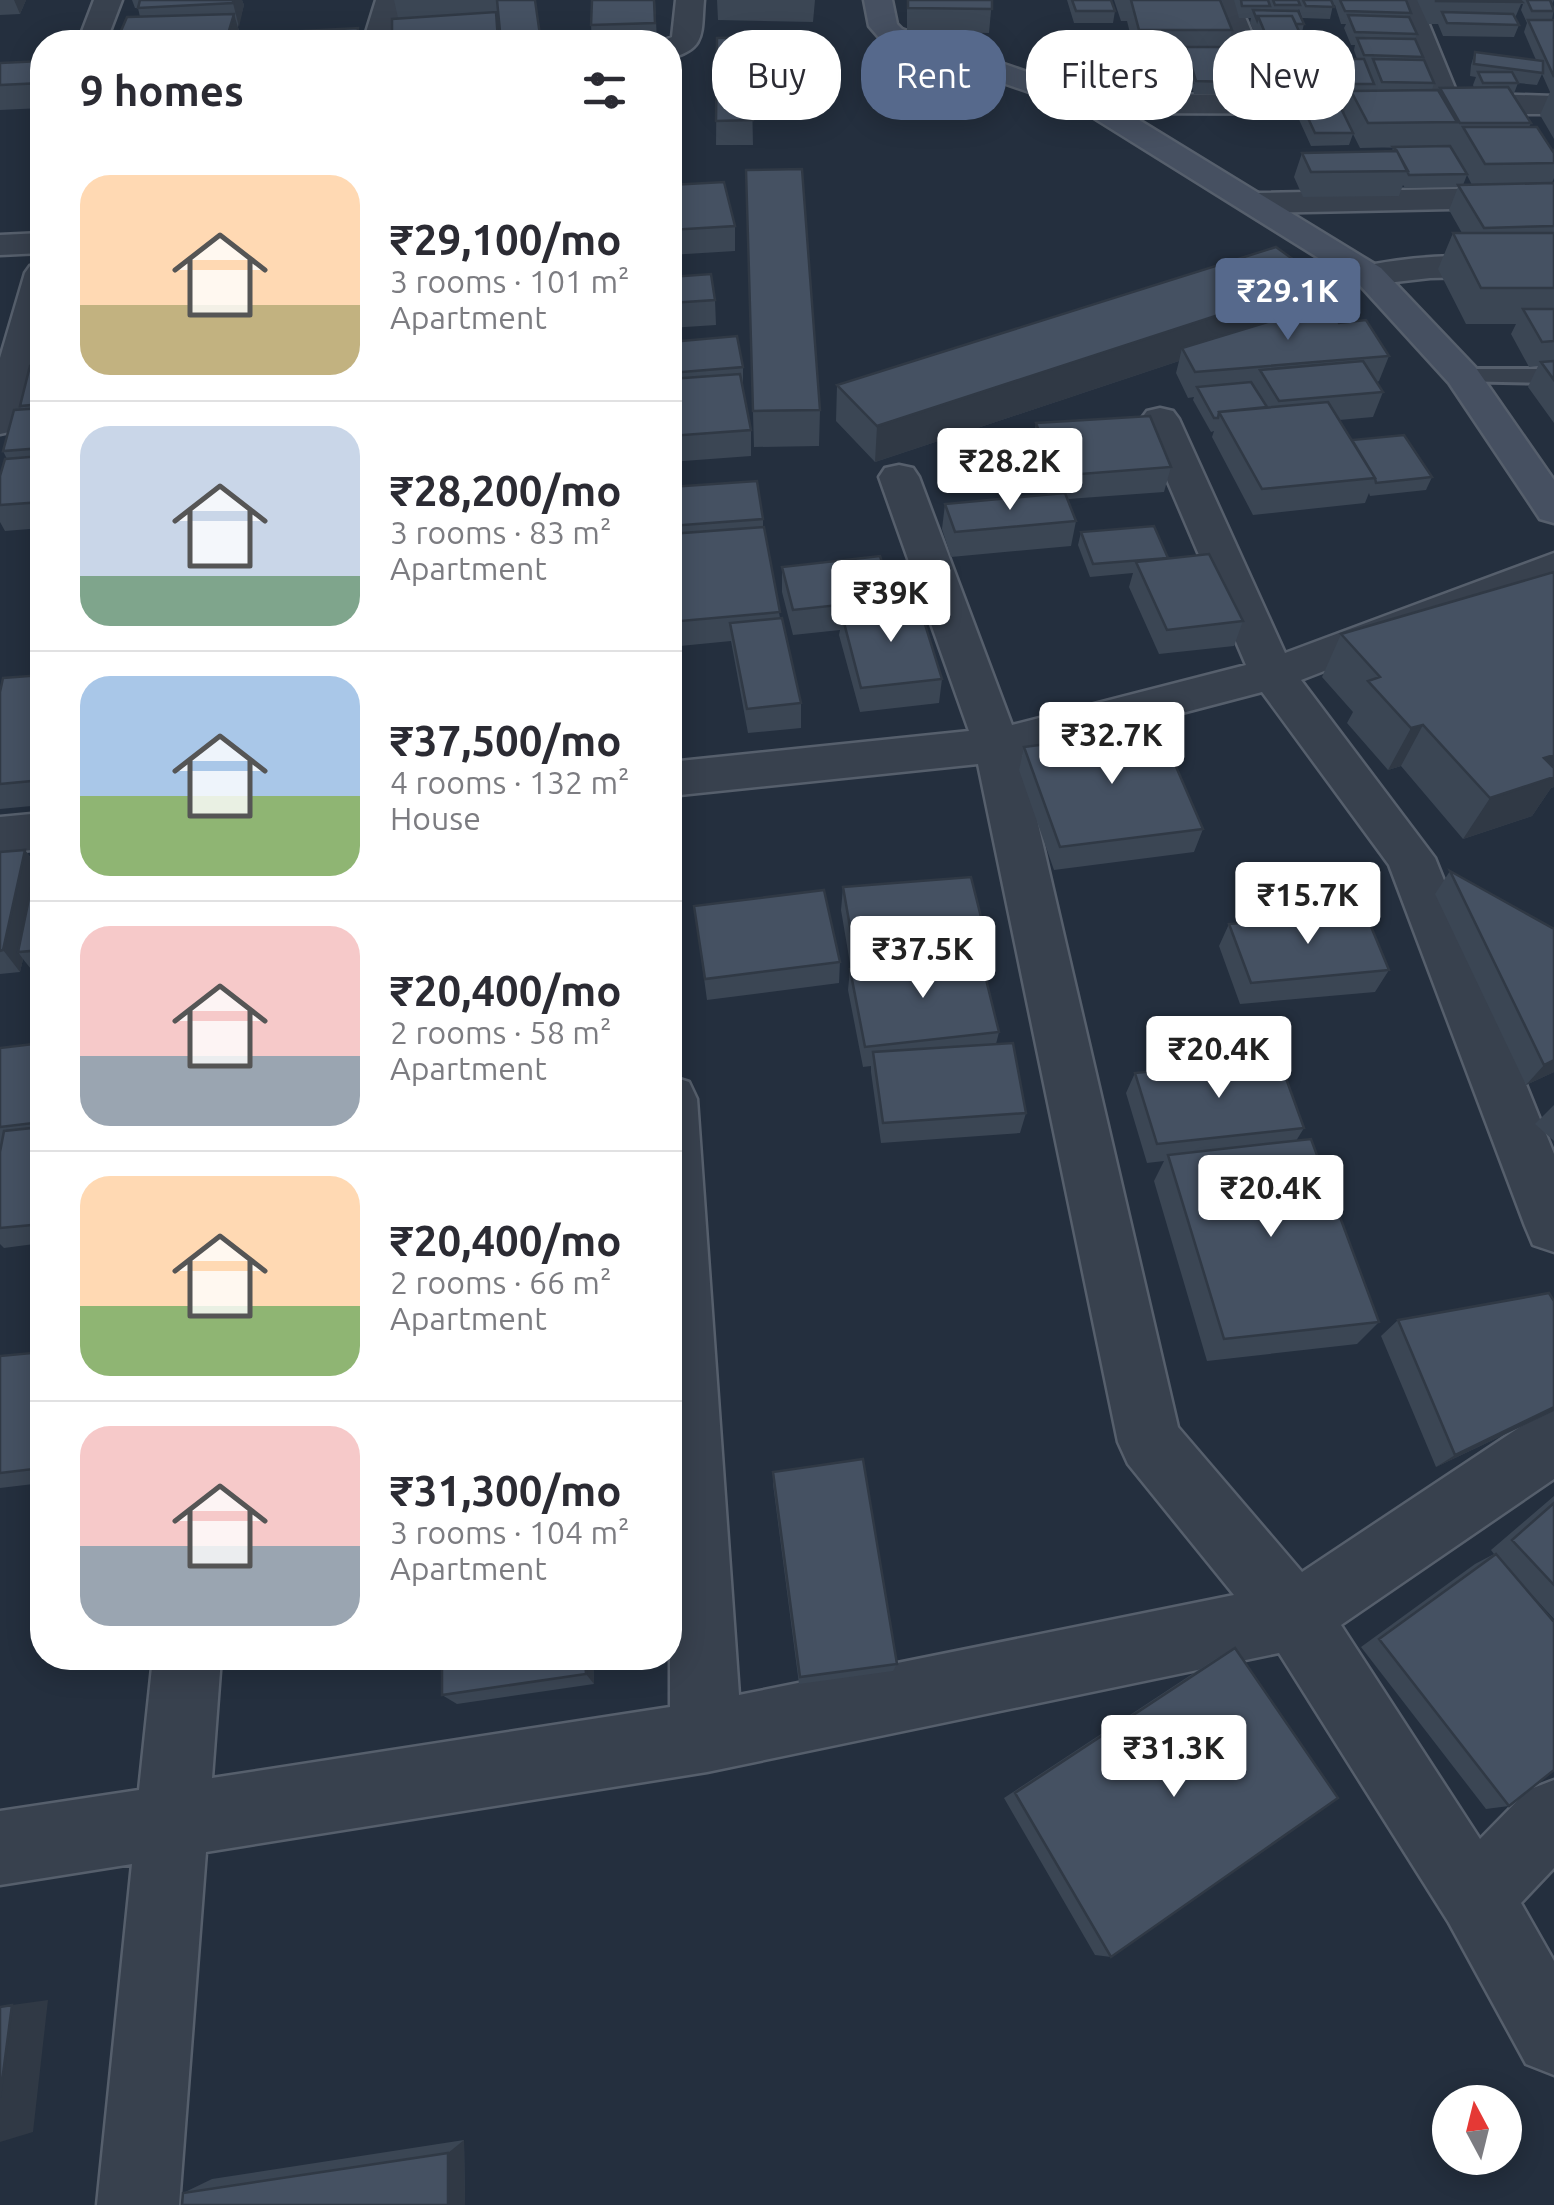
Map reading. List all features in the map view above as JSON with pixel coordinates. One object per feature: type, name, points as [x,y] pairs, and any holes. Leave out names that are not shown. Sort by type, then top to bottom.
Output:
[{"type":"street","points":[[97,30],[108,0]]},
{"type":"street","points":[[381,30],[390,0]]},
{"type":"street","points":[[682,43],[686,41],[690,0]]},
{"type":"street","points":[[878,0],[884,26],[892,35],[1026,81]]},
{"type":"street","points":[[1224,0],[1236,30]]},
{"type":"street","points":[[1406,0],[1445,102]]},
{"type":"street","points":[[1193,103],[1445,102],[1554,106]]},
{"type":"street","points":[[1518,104],[1536,135]]},
{"type":"street","points":[[1119,120],[1370,275],[1463,376],[1554,510]]},
{"type":"street","points":[[1258,203],[1554,197]]},
{"type":"street","points":[[0,245],[30,243]]},
{"type":"street","points":[[1370,275],[1430,268],[1554,265]]},
{"type":"street","points":[[0,423],[30,316]]},
{"type":"street","points":[[1160,419],[1272,674],[1411,858],[1554,1226]]},
{"type":"street","points":[[899,477],[997,745],[1150,1442],[1295,1616],[1475,1897],[1554,2036]]},
{"type":"street","points":[[682,778],[997,745],[1272,674],[1554,568]]},
{"type":"street","points":[[0,834],[30,832]]},
{"type":"street","points":[[1411,858],[1475,899]]},
{"type":"street","points":[[682,1306],[707,1737]]},
{"type":"street","points":[[0,1848],[707,1737],[1295,1616],[1554,1441]]},
{"type":"street","points":[[138,2205],[187,1670]]},
{"type":"street","points":[[1475,1897],[1554,1816]]},
{"type":"lane","points":[[1463,376],[1554,376]]},
{"type":"building","points":[[140,0],[233,0],[233,3],[138,8]]},
{"type":"building","points":[[497,0],[535,0],[539,30],[500,30]]},
{"type":"building","points":[[592,0],[654,0],[655,23],[591,25]]},
{"type":"building","points":[[908,0],[992,0],[992,9],[908,8]]},
{"type":"building","points":[[1072,0],[1111,0],[1115,11],[1076,11]]},
{"type":"building","points":[[1131,0],[1220,0],[1232,30],[1193,30],[1139,30]]},
{"type":"building","points":[[1241,0],[1268,0],[1270,6],[1242,6]]},
{"type":"building","points":[[1273,0],[1298,0],[1300,5],[1275,5]]},
{"type":"building","points":[[1303,0],[1331,0],[1334,7],[1306,6]]},
{"type":"building","points":[[1340,0],[1406,0],[1411,13],[1345,11]]},
{"type":"building","points":[[1520,0],[1522,2],[1436,1]]},
{"type":"building","points":[[1527,0],[1550,0],[1554,11],[1532,11]]},
{"type":"building","points":[[1253,10],[1298,11],[1304,24],[1296,24],[1292,16],[1258,16],[1257,20]]},
{"type":"building","points":[[496,12],[497,30],[392,30],[392,19]]},
{"type":"building","points":[[1442,12],[1513,14],[1519,25],[1447,23]]},
{"type":"building","points":[[234,14],[229,30],[121,30],[127,17]]},
{"type":"building","points":[[1348,15],[1409,17],[1417,34],[1355,32]]},
{"type":"building","points":[[1258,16],[1292,16],[1298,30],[1264,30]]},
{"type":"building","points":[[1528,20],[1554,20],[1554,77]]},
{"type":"building","points":[[1357,38],[1415,39],[1423,57],[1364,55]]},
{"type":"building","points":[[1193,47],[1213,47],[1213,81],[1196,81]]},
{"type":"building","points":[[1475,52],[1543,61],[1543,73],[1474,64]]},
{"type":"building","points":[[1355,59],[1364,59],[1374,84],[1355,84]]},
{"type":"building","points":[[1373,59],[1424,60],[1434,83],[1382,82]]},
{"type":"building","points":[[30,62],[30,84],[0,85],[0,63]]},
{"type":"building","points":[[1478,72],[1512,72],[1518,83],[1483,83]]},
{"type":"building","points":[[1508,87],[1531,123],[1460,123],[1440,88]]},
{"type":"building","points":[[1438,90],[1457,122],[1368,123],[1355,91]]},
{"type":"building","points":[[1309,120],[1347,120],[1353,133],[1315,133]]},
{"type":"building","points":[[1463,127],[1537,127],[1554,153],[1554,163],[1485,164]]},
{"type":"building","points":[[1450,146],[1467,174],[1409,175],[1393,147]]},
{"type":"building","points":[[1397,151],[1408,171],[1311,172],[1302,153]]},
{"type":"building","points":[[802,169],[820,410],[753,411],[746,170]]},
{"type":"building","points":[[724,182],[735,226],[682,229],[682,184]]},
{"type":"building","points":[[1554,183],[1554,226],[1484,228],[1458,185]]},
{"type":"building","points":[[1453,233],[1554,233],[1554,288],[1481,288]]},
{"type":"building","points":[[1276,247],[1323,281],[877,426],[837,385]]},
{"type":"building","points":[[711,274],[715,300],[682,302],[682,276]]},
{"type":"building","points":[[1327,304],[1339,323],[1366,320],[1389,356],[1195,372],[1182,348]]},
{"type":"building","points":[[1523,309],[1554,309],[1554,341],[1542,342]]},
{"type":"building","points":[[737,336],[743,367],[682,372],[682,341]]},
{"type":"building","points":[[1363,361],[1383,392],[1279,401],[1260,370]]},
{"type":"building","points":[[1554,361],[1554,380],[1541,362]]},
{"type":"building","points":[[30,366],[30,405],[20,406]]},
{"type":"building","points":[[740,374],[751,430],[682,435],[682,378]]},
{"type":"building","points":[[1251,382],[1267,407],[1219,412],[1218,418],[1214,418],[1197,387]]},
{"type":"building","points":[[1328,402],[1375,478],[1262,489],[1219,412]]},
{"type":"building","points":[[30,409],[30,449],[3,451],[14,410]]},
{"type":"building","points":[[1150,416],[1171,467],[1055,476],[1036,423]]},
{"type":"building","points":[[1404,435],[1432,477],[1376,483],[1352,440]]},
{"type":"building","points":[[30,457],[30,503],[0,505],[0,476],[5,459]]},
{"type":"building","points":[[757,481],[763,519],[682,525],[682,486]]},
{"type":"building","points":[[1065,493],[1076,521],[955,532],[945,504]]},
{"type":"building","points":[[1154,526],[1168,558],[1093,564],[1081,532]]},
{"type":"building","points":[[764,527],[780,612],[682,621],[682,533]]},
{"type":"building","points":[[1209,554],[1243,621],[1167,630],[1136,562]]},
{"type":"building","points":[[880,556],[894,599],[793,610],[782,567]]},
{"type":"building","points":[[1554,572],[1554,755],[1544,758],[1554,768],[1554,777],[1490,798],[1423,725],[1411,728],[1368,681],[1380,677],[1341,634]]},
{"type":"building","points":[[918,602],[942,679],[861,688],[841,611]]},
{"type":"building","points":[[782,618],[801,703],[747,709],[730,623]]},
{"type":"building","points":[[30,676],[30,781],[0,784],[3,678]]},
{"type":"building","points":[[1158,725],[1203,829],[1060,847],[1024,747],[1078,740],[1077,735]]},
{"type":"building","points":[[25,850],[3,950],[0,951],[0,852]]},
{"type":"building","points":[[1450,871],[1554,929],[1554,1060],[1544,1065]]},
{"type":"building","points":[[971,877],[989,949],[856,961],[843,887]]},
{"type":"building","points":[[824,890],[840,962],[705,979],[694,906]]},
{"type":"building","points":[[30,894],[30,951],[18,952]]},
{"type":"building","points":[[1365,912],[1389,970],[1251,983],[1229,924]]},
{"type":"building","points":[[980,955],[999,1032],[865,1047],[850,969]]},
{"type":"building","points":[[1013,1043],[1026,1113],[883,1123],[873,1052]]},
{"type":"building","points":[[30,1044],[30,1123],[0,1127],[0,1048]]},
{"type":"building","points":[[1279,1059],[1304,1128],[1157,1144],[1135,1073]]},
{"type":"building","points":[[30,1128],[30,1225],[0,1228],[0,1152],[4,1131]]},
{"type":"building","points":[[1311,1139],[1379,1322],[1224,1339],[1168,1155]]},
{"type":"building","points":[[1549,1293],[1554,1301],[1554,1407],[1455,1455],[1398,1320]]},
{"type":"building","points":[[30,1353],[30,1469],[0,1473],[0,1356]]},
{"type":"building","points":[[863,1459],[897,1664],[800,1677],[773,1472]]},
{"type":"building","points":[[1554,1503],[1554,1585],[1512,1540]]},
{"type":"building","points":[[1496,1554],[1554,1622],[1554,1770],[1509,1806],[1379,1639]]},
{"type":"building","points":[[1235,1648],[1338,1798],[1111,1957],[1015,1793]]},
{"type":"building","points":[[442,1670],[586,1670],[586,1674],[442,1695]]},
{"type":"building","points":[[12,2005],[0,2097],[0,2007]]},
{"type":"building","points":[[448,2153],[448,2205],[182,2205],[183,2193]]}]
